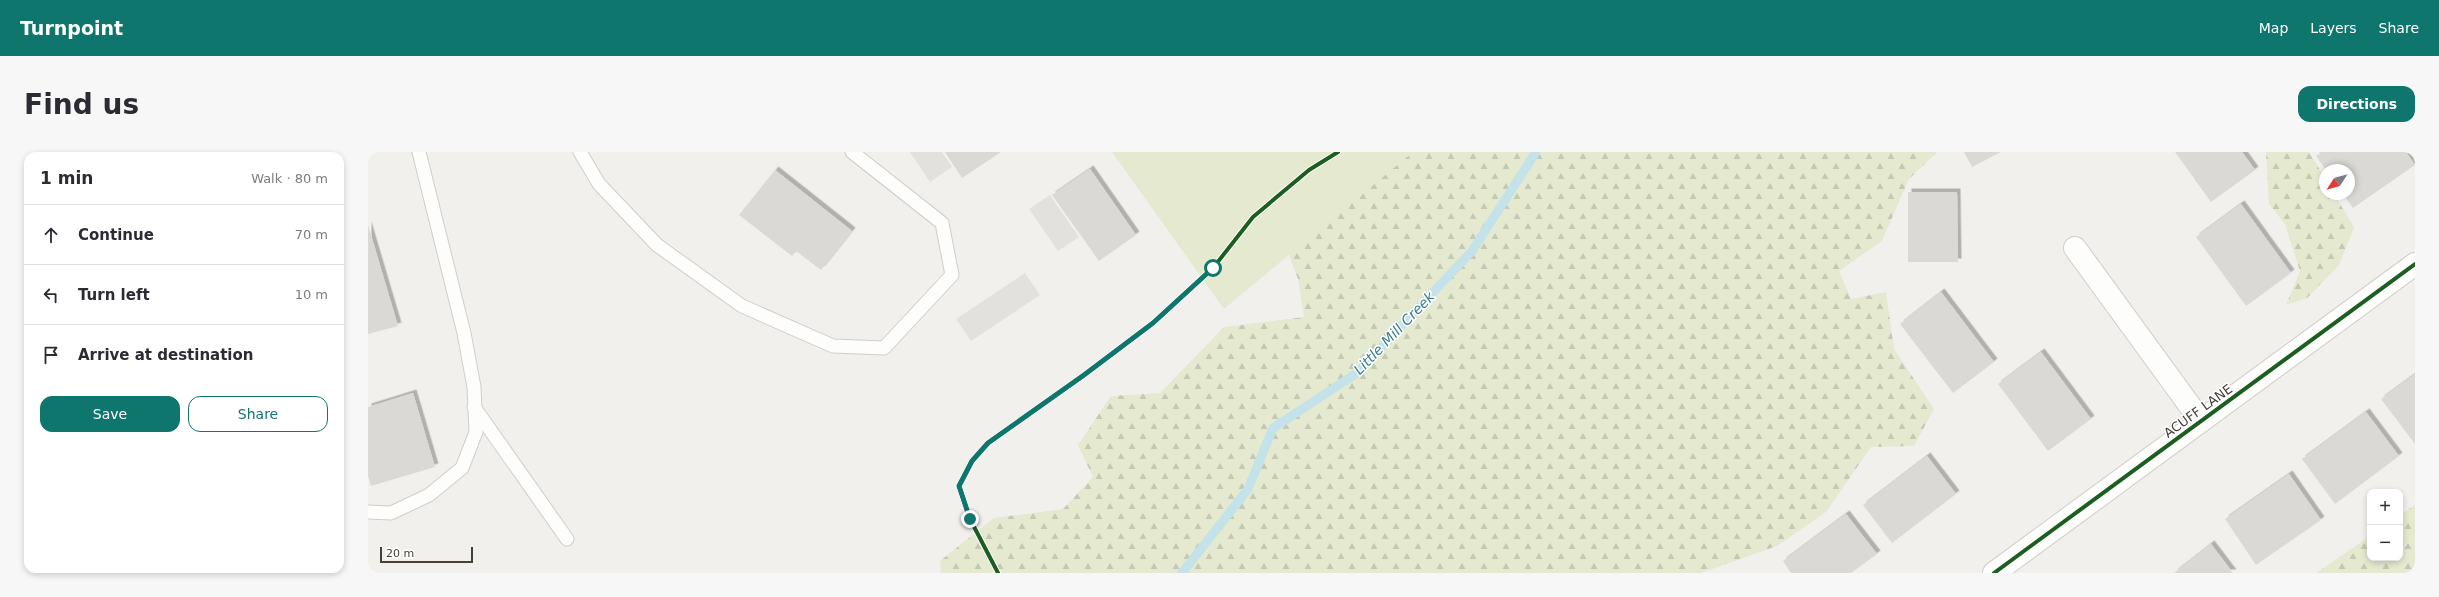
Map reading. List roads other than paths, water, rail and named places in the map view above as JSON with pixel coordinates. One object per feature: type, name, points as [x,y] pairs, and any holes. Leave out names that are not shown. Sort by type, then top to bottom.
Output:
[{"type":"street","name":"ACUFF LANE","points":[[2074,248],[2201,421]]},
{"type":"street","name":"ACUFF LANE","points":[[1994,573],[2415,264]]},
{"type":"lane","points":[[368,512],[392,513],[429,495],[462,468],[476,432],[474,387],[464,333],[419,152]]},
{"type":"lane","points":[[580,152],[599,184],[657,246],[742,306],[833,346],[884,348],[952,275],[942,223],[852,152]]},
{"type":"lane","points":[[474,407],[567,539]]},
{"type":"waterway","name":"Little Mill Creek","points":[[1182,573],[1248,489],[1273,428],[1357,373],[1472,251],[1536,152]]}]
